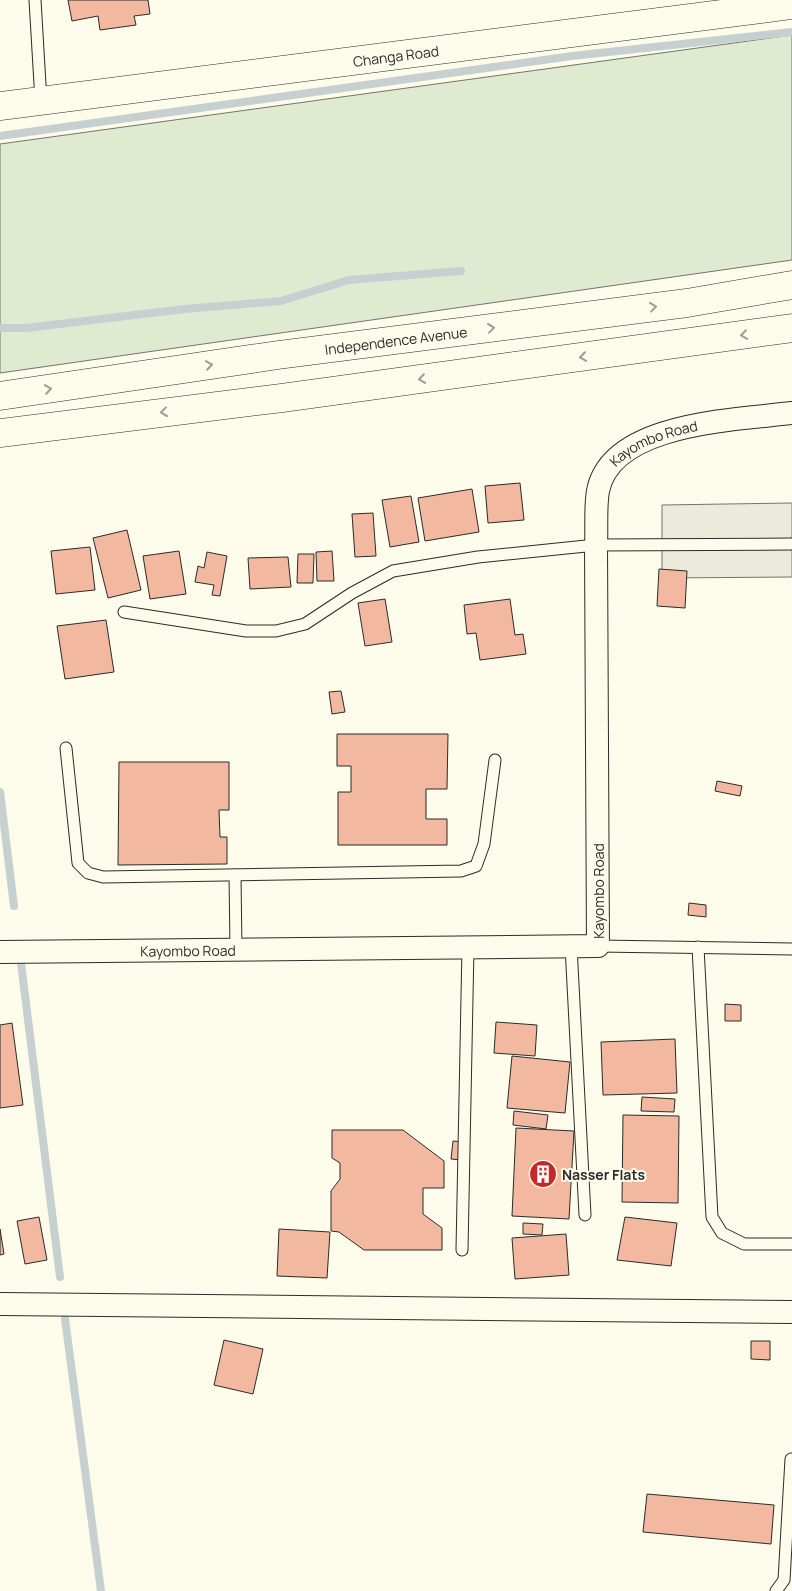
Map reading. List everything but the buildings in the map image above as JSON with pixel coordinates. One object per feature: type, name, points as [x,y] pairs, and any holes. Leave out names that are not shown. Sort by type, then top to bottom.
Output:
[{"type":"main road","name":"Changa Road","points":[[0,106],[792,4]]},
{"type":"main road","name":"Independence Avenue","points":[[0,396],[278,355],[687,303],[792,285]]},
{"type":"main road","points":[[0,433],[282,398],[792,328]]},
{"type":"street","name":"Kayombo Road","points":[[0,952],[598,946],[596,545],[598,491],[607,469],[624,451],[649,439],[682,428],[792,413]]},
{"type":"street","points":[[0,1304],[792,1312]]},
{"type":"lane","points":[[35,0],[41,101]]},
{"type":"lane","points":[[124,612],[246,631],[276,631],[305,624],[352,593],[393,571],[478,557],[596,545],[792,544]]},
{"type":"lane","points":[[66,748],[78,863],[88,873],[103,877],[462,871],[476,866],[484,844],[495,760]]},
{"type":"lane","points":[[235,875],[236,950]]},
{"type":"lane","points":[[571,946],[585,1215]]},
{"type":"lane","points":[[598,946],[792,949]]},
{"type":"lane","points":[[462,1250],[468,947]]},
{"type":"lane","points":[[698,947],[712,1217],[722,1233],[744,1244],[792,1244]]},
{"type":"lane","points":[[776,1591],[784,1580],[791,1459]]},
{"type":"green space","points":[[792,35],[792,260],[0,373],[0,144]]},
{"type":"shaded area","points":[[792,503],[792,577],[662,578],[662,505]]},
{"type":"waterway","points":[[0,136],[572,56],[792,32]]},
{"type":"waterway","points":[[0,328],[26,328],[185,309],[281,301],[349,280],[461,271]]},
{"type":"waterway","points":[[0,792],[14,906]]},
{"type":"waterway","points":[[21,963],[60,1277]]},
{"type":"waterway","points":[[65,1319],[101,1591]]},
{"type":"place","name":"Nasser Flats","points":[[543,1174]]}]
